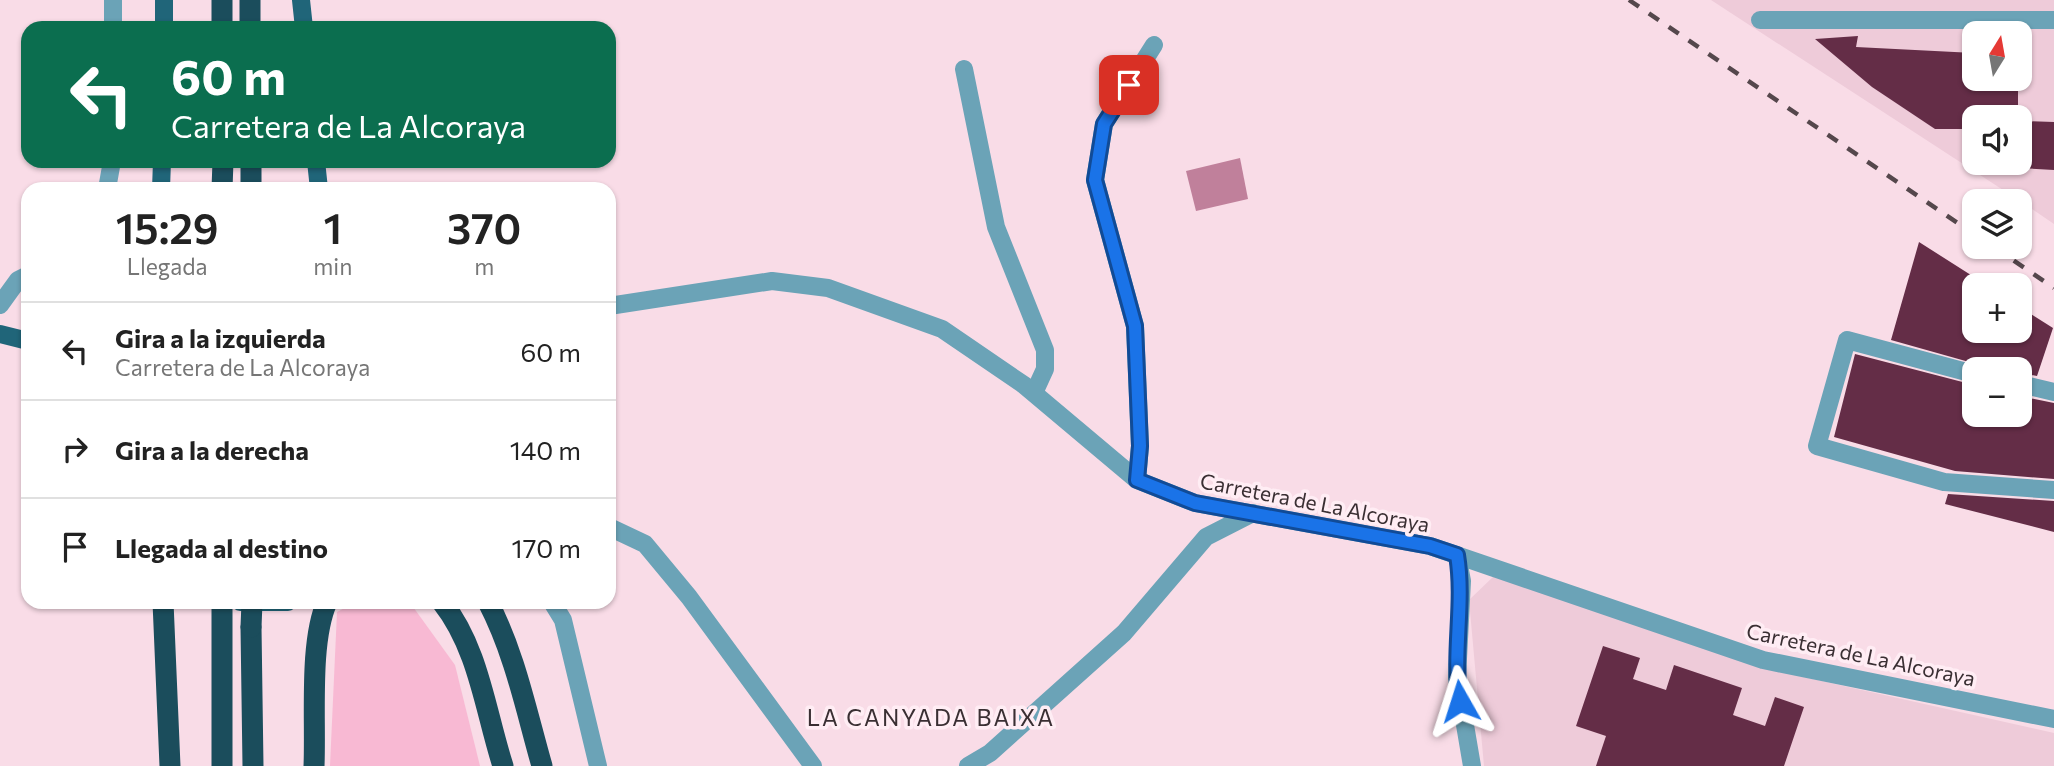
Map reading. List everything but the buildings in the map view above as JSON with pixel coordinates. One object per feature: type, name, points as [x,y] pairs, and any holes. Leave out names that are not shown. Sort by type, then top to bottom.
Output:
[{"type":"highway","points":[[222,0],[222,21]]},
{"type":"highway","points":[[250,0],[250,21]]},
{"type":"highway","points":[[163,609],[170,766]]},
{"type":"highway","points":[[252,609],[253,766]]},
{"type":"highway","points":[[314,766],[317,648],[324,609]]},
{"type":"highway","points":[[447,609],[476,666],[503,766]]},
{"type":"highway","points":[[491,609],[521,684],[542,766]]},
{"type":"highway","points":[[222,612],[222,766]]},
{"type":"main road","points":[[164,0],[164,21]]},
{"type":"main road","points":[[301,0],[303,21]]},
{"type":"main road","points":[[0,334],[21,339]]},
{"type":"street","points":[[113,0],[113,21]]},
{"type":"street","points":[[1760,20],[2054,20]]},
{"type":"street","points":[[1137,480],[1140,446],[1135,326],[1095,180],[1104,124],[1154,45]]},
{"type":"street","points":[[964,69],[996,227],[1045,351],[1045,369],[1034,393]]},
{"type":"street","points":[[0,305],[21,278]]},
{"type":"street","name":"Carretera de La Alcoraya","points":[[616,305],[772,281],[828,288],[942,329],[1034,393],[1137,480],[1195,503],[1430,546],[1763,660],[2054,719]]},
{"type":"street","points":[[1962,371],[1847,340],[1817,446],[1944,482],[2054,490]]},
{"type":"street","points":[[2032,387],[2054,392]]},
{"type":"street","points":[[968,766],[1008,738],[1124,633],[1206,537],[1253,513]]},
{"type":"street","points":[[616,530],[645,544],[689,597],[813,766]]},
{"type":"street","points":[[1457,555],[1462,582],[1457,678],[1472,766]]},
{"type":"street","points":[[556,609],[563,620],[598,766]]},
{"type":"shaded area","points":[[1711,0],[2054,0],[2054,224],[2032,209],[2032,189],[2002,189],[1980,175],[2032,175],[2032,105],[1962,105],[1962,163]]},
{"type":"shaded area","points":[[1240,158],[1248,199],[1196,211],[1186,171]]},
{"type":"shaded area","points":[[1494,576],[1772,670],[2054,733],[2054,766],[1484,766],[1469,600]]},
{"type":"shaded area","points":[[343,609],[415,609],[455,665],[480,766],[330,766],[337,612]]},
{"type":"railway","points":[[1629,0],[1962,226]]},
{"type":"railway","points":[[2012,259],[2054,288]]},
{"type":"district","name":"LA CANYADA BAIXA","points":[[931,717]]},
{"type":"route","points":[[1129,85],[1104,124],[1095,180],[1135,326],[1140,446],[1137,480],[1164,493],[1195,503],[1430,546],[1457,555],[1462,582],[1457,678],[1460,701]]}]
